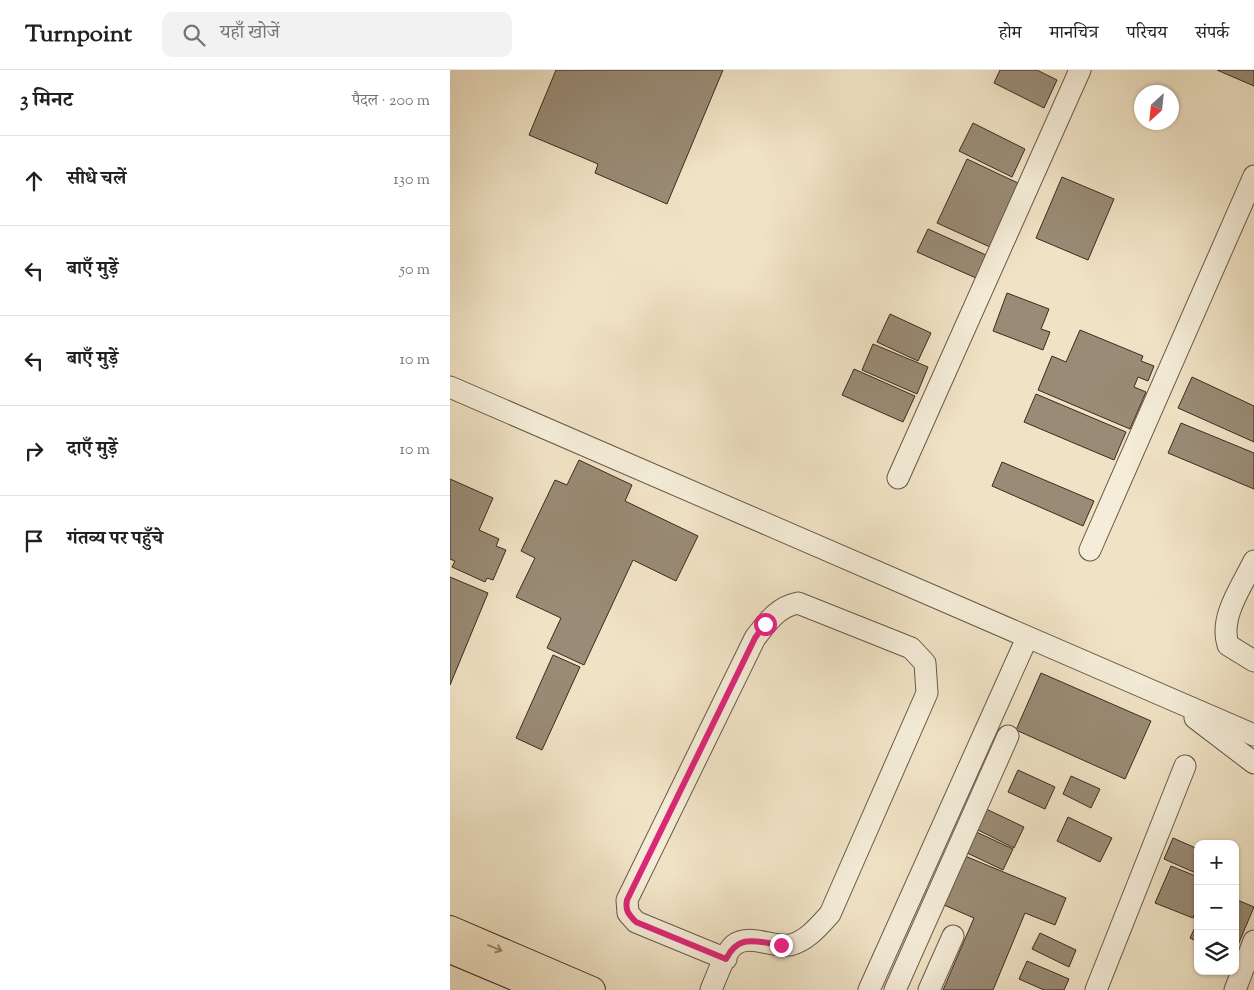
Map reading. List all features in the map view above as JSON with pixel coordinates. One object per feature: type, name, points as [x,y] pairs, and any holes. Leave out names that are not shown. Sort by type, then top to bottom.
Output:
[{"type":"main road","points":[[450,928],[592,990]]},
{"type":"main road","points":[[450,950],[545,990]]},
{"type":"street","points":[[898,478],[1080,70]]},
{"type":"street","points":[[1090,550],[1254,176]]},
{"type":"street","points":[[450,387],[1173,702],[1254,735]]},
{"type":"street","points":[[1254,561],[1232,606],[1224,631],[1228,645],[1254,661]]},
{"type":"street","points":[[711,990],[726,959],[732,946],[745,940],[791,944],[814,931],[830,914],[927,693],[925,663],[910,648],[798,603],[788,605],[777,612],[755,638],[627,900],[628,913],[636,922],[726,959]]},
{"type":"street","points":[[869,990],[1027,638]]},
{"type":"street","points":[[1173,702],[1254,763]]},
{"type":"street","points":[[895,990],[1008,736]]},
{"type":"street","points":[[1096,990],[1185,766]]},
{"type":"street","points":[[930,990],[953,936]]},
{"type":"street","points":[[1235,990],[1254,941]]},
{"type":"building","points":[[556,70],[723,70],[667,204],[595,173],[598,164],[529,135]]},
{"type":"building","points":[[1000,70],[1037,70],[1057,80],[1044,108],[994,83]]},
{"type":"building","points":[[1217,70],[1254,70],[1254,86]]},
{"type":"building","points":[[973,123],[1025,149],[1012,177],[959,151]]},
{"type":"building","points":[[967,159],[1020,184],[990,247],[937,223]]},
{"type":"building","points":[[1062,177],[1114,199],[1088,260],[1036,238]]},
{"type":"building","points":[[928,229],[986,255],[976,278],[917,252]]},
{"type":"building","points":[[1007,293],[1049,309],[1041,329],[1050,332],[1043,350],[993,331]]},
{"type":"building","points":[[890,314],[931,333],[918,361],[877,342]]},
{"type":"building","points":[[1080,330],[1143,356],[1141,361],[1154,366],[1148,381],[1138,377],[1134,387],[1146,392],[1130,429],[1038,390],[1052,356],[1066,362]]},
{"type":"building","points":[[873,344],[928,367],[917,394],[862,370]]},
{"type":"building","points":[[854,369],[915,396],[903,422],[842,395]]},
{"type":"building","points":[[1192,377],[1254,406],[1254,442],[1178,408]]},
{"type":"building","points":[[1036,394],[1126,432],[1114,460],[1024,422]]},
{"type":"building","points":[[1181,423],[1254,453],[1254,489],[1168,453]]},
{"type":"building","points":[[579,460],[632,485],[625,501],[698,536],[676,581],[633,560],[584,665],[547,648],[561,618],[516,597],[535,558],[521,551],[555,480],[567,485]]},
{"type":"building","points":[[1002,462],[1094,501],[1083,526],[992,486]]},
{"type":"building","points":[[450,479],[493,498],[479,530],[499,539],[496,546],[506,550],[493,580],[487,578],[485,582],[452,567],[455,561],[450,559]]},
{"type":"building","points":[[450,577],[488,593],[450,685]]},
{"type":"building","points":[[553,655],[580,667],[542,750],[516,738]]},
{"type":"building","points":[[1041,673],[1151,721],[1125,779],[1016,730]]},
{"type":"building","points":[[1018,770],[1055,787],[1045,809],[1008,792]]},
{"type":"building","points":[[1071,776],[1100,789],[1091,808],[1063,794]]},
{"type":"building","points":[[982,807],[1024,827],[1014,848],[972,827]]},
{"type":"building","points":[[1068,817],[1112,838],[1100,862],[1057,841]]},
{"type":"building","points":[[972,830],[1013,849],[1003,870],[963,851]]},
{"type":"building","points":[[1173,838],[1194,847],[1194,872],[1164,859]]},
{"type":"building","points":[[965,856],[1066,898],[1055,925],[1025,913],[993,990],[943,990],[974,918],[944,905]]},
{"type":"building","points":[[1171,866],[1194,875],[1193,918],[1155,903]]},
{"type":"building","points":[[1239,901],[1254,907],[1239,943]]},
{"type":"building","points":[[1194,930],[1194,940],[1190,938]]},
{"type":"building","points":[[1040,933],[1076,950],[1069,967],[1032,949]]},
{"type":"building","points":[[1027,961],[1069,979],[1064,990],[1044,990],[1019,979]]},
{"type":"route","points":[[765,624],[755,638],[627,900],[626,907],[628,913],[636,922],[726,959],[732,946],[745,940],[781,945]]}]
